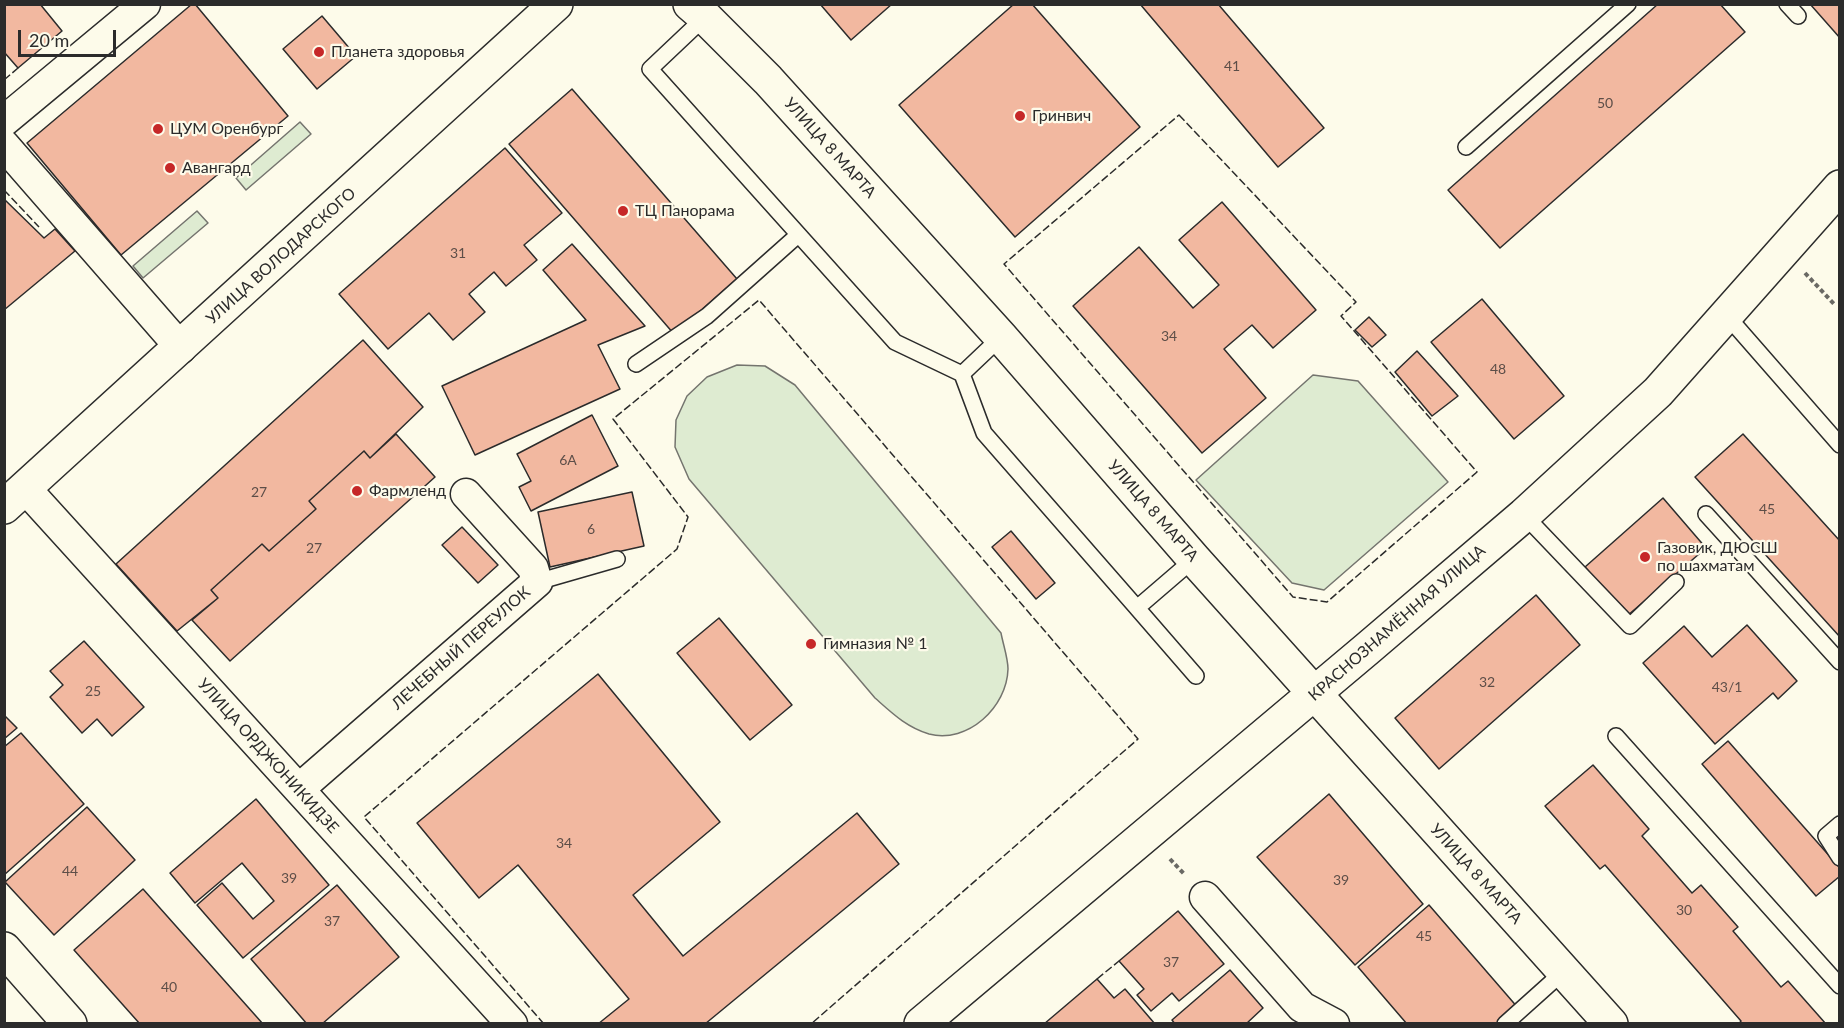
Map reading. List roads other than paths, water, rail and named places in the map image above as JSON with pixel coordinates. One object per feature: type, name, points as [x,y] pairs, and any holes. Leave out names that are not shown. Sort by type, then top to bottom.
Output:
[{"type":"main road","name":"УЛИЦА ВОЛОДАРСКОГО","points":[[15,498],[555,4]]},
{"type":"main road","name":"УЛИЦА 8 МАРТА","points":[[698,10],[768,80],[1001,337],[1194,559],[1611,1023]]},
{"type":"main road","name":"КРАСНОЗНАМЁННАЯ УЛИЦА","points":[[921,1023],[1315,693],[1524,514],[1658,392],[1728,317],[1839,187]]},
{"type":"main road","points":[[4,949],[70,1023]]},
{"type":"street","points":[[4,121],[145,4]]},
{"type":"street","points":[[4,145],[181,348]]},
{"type":"street","name":"ЛЕЧЕБНЫЙ ПЕРЕУЛОК","points":[[299,789],[537,582],[533,568],[466,494]]},
{"type":"street","name":"УЛИЦА ОРДЖОНИКИДЗЕ","points":[[15,498],[299,789],[512,1023]]},
{"type":"street","points":[[1205,897],[1302,1007],[1334,1023]]},
{"type":"lane","points":[[1466,147],[1628,4]]},
{"type":"lane","points":[[698,10],[650,69],[895,342],[962,374],[984,433],[1196,676]]},
{"type":"lane","points":[[636,364],[706,316],[798,235]]},
{"type":"lane","points":[[1728,317],[1839,445]]},
{"type":"lane","points":[[962,374],[1001,337]]},
{"type":"lane","points":[[1524,514],[1630,626],[1676,582]]},
{"type":"lane","points":[[1706,514],[1839,662]]},
{"type":"lane","points":[[537,582],[616,559]]},
{"type":"lane","points":[[1137,608],[1194,559]]},
{"type":"lane","points":[[1616,736],[1839,986]]},
{"type":"lane","points":[[1839,824],[1826,836],[1839,858]]},
{"type":"lane","points":[[1505,1023],[1563,972]]},
{"type":"place","name":"Планета здоровья","points":[[319,52]]},
{"type":"place","name":"Гринвич","points":[[1020,116]]},
{"type":"place","name":"ЦУМ Оренбург","points":[[158,129]]},
{"type":"place","name":"Авангард","points":[[170,168]]},
{"type":"place","name":"ТЦ Панорама","points":[[623,211]]},
{"type":"place","name":"Фармленд","points":[[357,491]]},
{"type":"place","name":"Газовик, ДЮСШ по шахматам","points":[[1645,557]]},
{"type":"place","name":"Гимназия № 1","points":[[811,644]]}]
